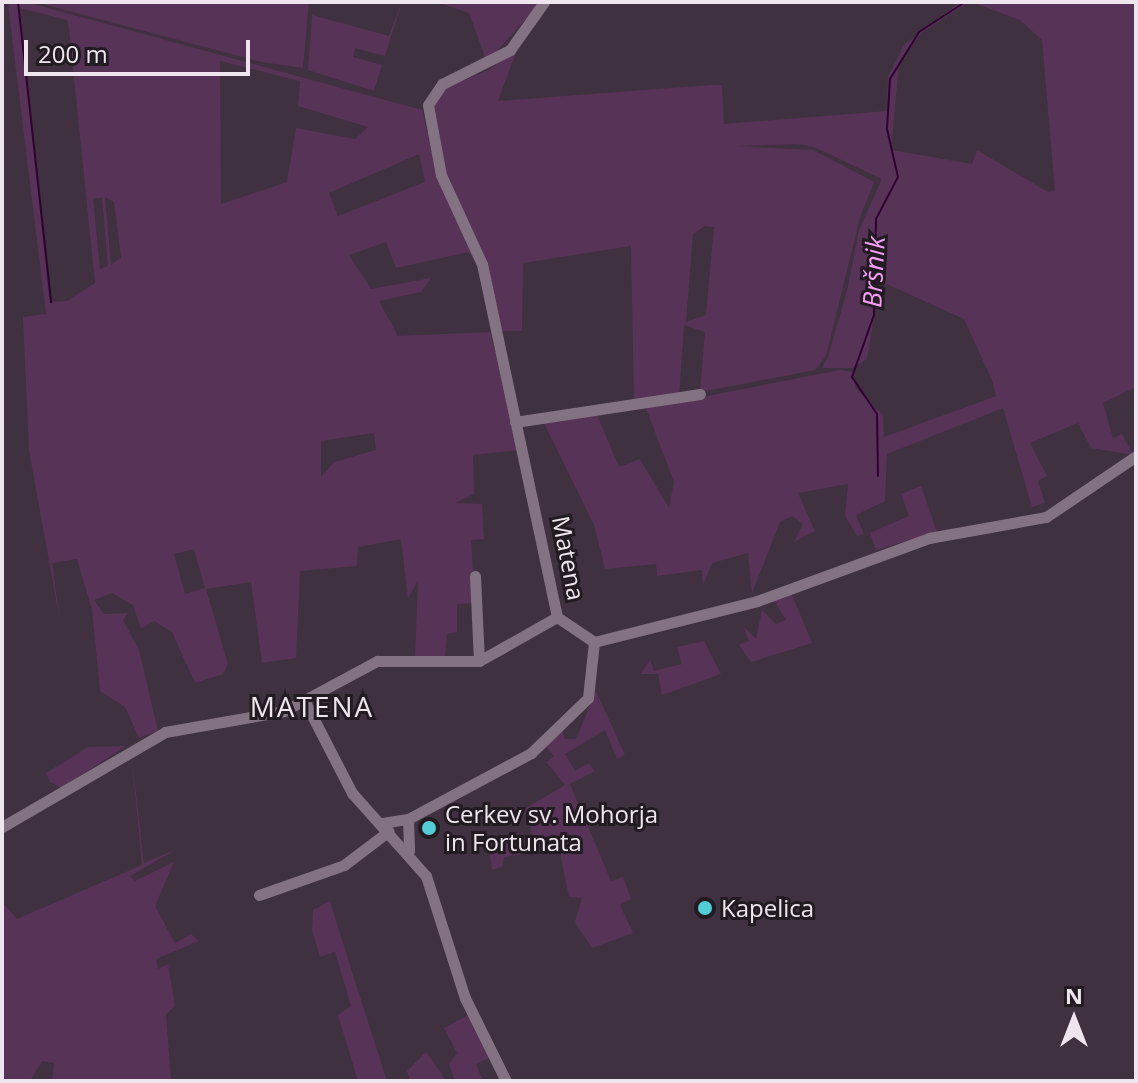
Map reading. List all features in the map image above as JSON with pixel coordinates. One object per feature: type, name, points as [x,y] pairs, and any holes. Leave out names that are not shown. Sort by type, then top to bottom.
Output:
[{"type":"street","name":"Matena","points":[[2,827],[148,739],[262,717],[304,700],[377,661],[479,661],[557,617],[551,560],[515,422],[482,264],[441,175],[428,105],[442,84],[510,50],[544,2]]},
{"type":"street","points":[[515,422],[700,394]]},
{"type":"street","points":[[557,617],[594,642],[757,601],[929,538],[1046,517],[1136,456]]},
{"type":"street","points":[[475,576],[479,661]]},
{"type":"street","points":[[259,895],[344,865],[386,827],[408,819],[531,753],[588,698],[594,642]]},
{"type":"street","points":[[304,700],[338,772],[409,851],[440,902],[460,986],[506,1081]]},
{"type":"street","points":[[408,819],[409,851]]},
{"type":"shaded area","points":[[2,2],[26,2],[422,110],[434,163],[479,269],[469,252],[396,268],[386,242],[349,255],[371,289],[431,278],[421,292],[379,301],[398,336],[490,332],[520,450],[473,455],[474,494],[455,503],[482,504],[484,539],[471,540],[475,603],[457,604],[457,632],[447,634],[445,657],[415,657],[418,581],[408,598],[401,539],[358,547],[357,566],[300,571],[296,658],[262,663],[251,582],[206,589],[228,664],[223,674],[195,683],[172,632],[154,621],[141,629],[133,605],[112,593],[94,600],[104,614],[128,613],[123,620],[139,650],[158,731],[139,738],[125,707],[100,691],[92,610],[77,559],[52,563],[60,621],[29,451],[23,317],[46,314],[8,4]],"holes":[[[20,8],[67,20],[95,283],[67,301],[50,302],[48,290]],[[220,61],[300,81],[298,106],[368,127],[355,139],[296,128],[287,182],[221,204]],[[419,154],[425,182],[338,216],[329,193]],[[105,197],[114,202],[121,258],[111,265]],[[93,198],[102,198],[108,266],[100,269]],[[374,433],[376,450],[334,462],[321,477],[321,441]],[[194,549],[205,588],[185,594],[174,554]]]},
{"type":"shaded area","points":[[35,2],[309,2],[303,68],[262,62]]},
{"type":"shaded area","points":[[402,2],[385,56],[355,48],[353,57],[382,65],[374,91],[308,70],[312,15],[389,36]]},
{"type":"shaded area","points":[[437,2],[541,2],[487,62],[469,13]]},
{"type":"shaded area","points":[[960,2],[969,2],[921,33],[899,63],[891,150],[972,164],[977,150],[1048,192],[1055,191],[1042,40],[1020,20],[971,2],[1136,2],[1136,387],[1103,403],[1113,438],[1122,434],[1133,455],[1091,448],[1078,423],[1030,443],[1047,476],[1038,481],[1045,503],[1032,507],[1003,408],[887,454],[885,501],[856,515],[864,534],[857,536],[845,516],[848,484],[798,493],[815,531],[794,542],[803,524],[792,516],[780,522],[752,593],[748,553],[712,563],[703,585],[702,570],[657,576],[656,564],[605,569],[594,525],[542,419],[597,415],[619,467],[640,459],[669,508],[674,482],[646,408],[840,370],[853,372],[855,388],[883,415],[884,437],[996,396],[992,380],[964,319],[880,281],[867,359],[853,368],[822,368],[828,357],[848,287],[859,230],[882,179],[814,147],[797,144],[735,146],[813,150],[874,182],[860,217],[826,356],[815,370],[700,392],[705,332],[684,325],[679,397],[634,405],[631,246],[523,263],[522,331],[497,331],[495,307],[447,179],[432,110],[441,90],[489,70],[518,47],[498,101],[722,85],[724,124],[887,111],[888,77],[904,45]],"holes":[[[705,226],[714,227],[706,315],[686,322],[693,234]]]},
{"type":"shaded area","points":[[921,486],[937,532],[876,550],[870,533],[909,516],[901,494]]},
{"type":"shaded area","points":[[790,590],[812,643],[751,662],[739,645],[749,641],[743,626],[756,639],[762,610],[776,624],[786,620],[772,597]]},
{"type":"shaded area","points":[[704,641],[721,674],[662,695],[658,674],[640,674],[650,660],[654,671],[682,664],[677,647]]},
{"type":"shaded area","points":[[596,691],[625,755],[617,759],[605,730],[565,754],[575,771],[589,763],[595,771],[570,784],[611,881],[623,877],[631,899],[620,905],[633,933],[592,948],[575,922],[582,898],[569,897],[559,848],[504,857],[502,867],[492,870],[489,847],[532,835],[526,808],[565,785],[546,762],[554,756],[544,745],[562,730],[565,739],[576,739]]},
{"type":"shaded area","points":[[126,746],[61,788],[50,782],[46,773],[88,747]]},
{"type":"shaded area","points":[[131,751],[144,863],[175,850],[130,876],[135,881],[174,862],[155,906],[175,943],[191,934],[199,941],[156,959],[158,969],[168,964],[175,1006],[166,1014],[171,1081],[52,1081],[54,1063],[42,1061],[30,1081],[2,1081],[2,902],[17,919],[142,865]]},
{"type":"shaded area","points":[[330,901],[387,1081],[358,1081],[338,1015],[351,1006],[335,952],[320,957],[312,930],[313,910]]},
{"type":"shaded area","points":[[469,1015],[491,1057],[476,1064],[483,1081],[455,1081],[449,1064],[457,1053],[444,1028]]},
{"type":"shaded area","points":[[426,1052],[445,1081],[410,1081],[407,1071]]},
{"type":"waterway","points":[[18,2],[51,302]]},
{"type":"waterway","name":"Bršnik","points":[[878,476],[877,414],[852,377],[874,315],[876,219],[898,177],[887,129],[890,79],[919,32],[965,2]]},
{"type":"place","name":"Cerkev sv. Mohorja in Fortunata","points":[[429,828]]},
{"type":"place","name":"Kapelica","points":[[705,908]]},
{"type":"district","name":"MATENA","points":[[312,706]]}]
